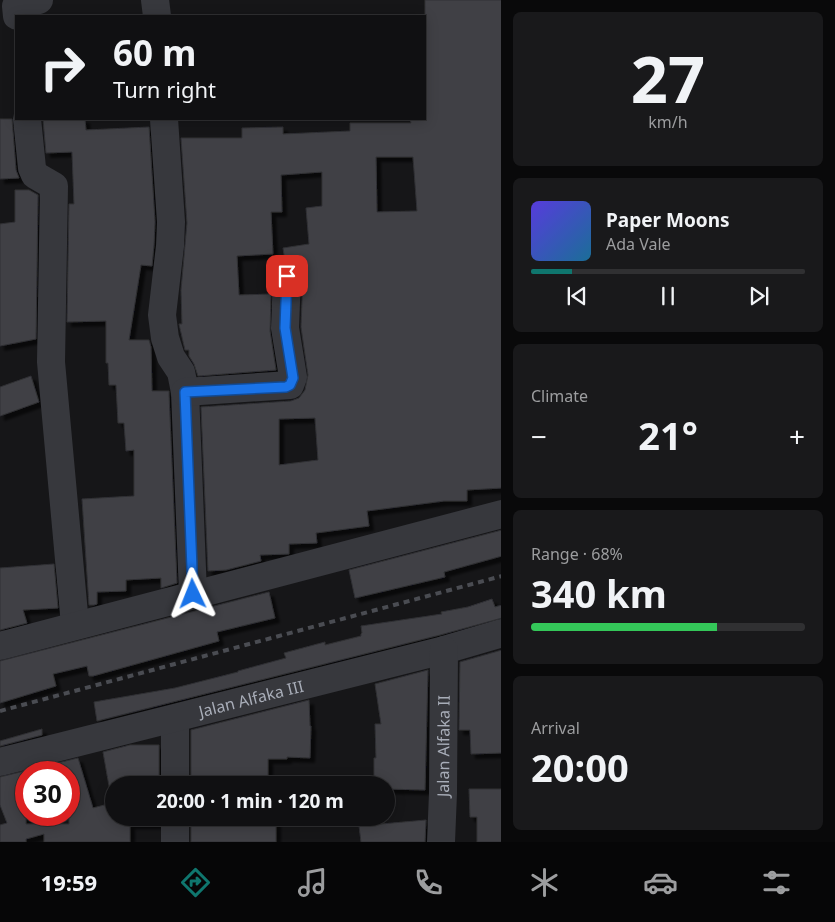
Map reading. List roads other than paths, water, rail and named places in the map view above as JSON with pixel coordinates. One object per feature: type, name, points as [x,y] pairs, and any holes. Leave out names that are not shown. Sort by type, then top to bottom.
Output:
[{"type":"street","points":[[155,0],[157,15]]},
{"type":"street","points":[[27,120],[32,168],[36,175],[54,186],[51,362],[75,625]]},
{"type":"street","points":[[164,120],[170,246],[162,315],[165,338],[171,357],[181,372],[185,392],[193,594]]},
{"type":"street","points":[[185,392],[286,387],[290,385],[293,378],[285,328],[287,276]]},
{"type":"street","points":[[0,646],[501,514]]},
{"type":"street","name":"Jalan Alfaka III","points":[[0,762],[444,650],[501,633]]},
{"type":"street","name":"Jalan Alfaka II","points":[[441,842],[444,650]]},
{"type":"street","points":[[175,719],[175,776]]},
{"type":"street","points":[[175,826],[175,842]]},
{"type":"railway","points":[[0,711],[501,576]]}]
